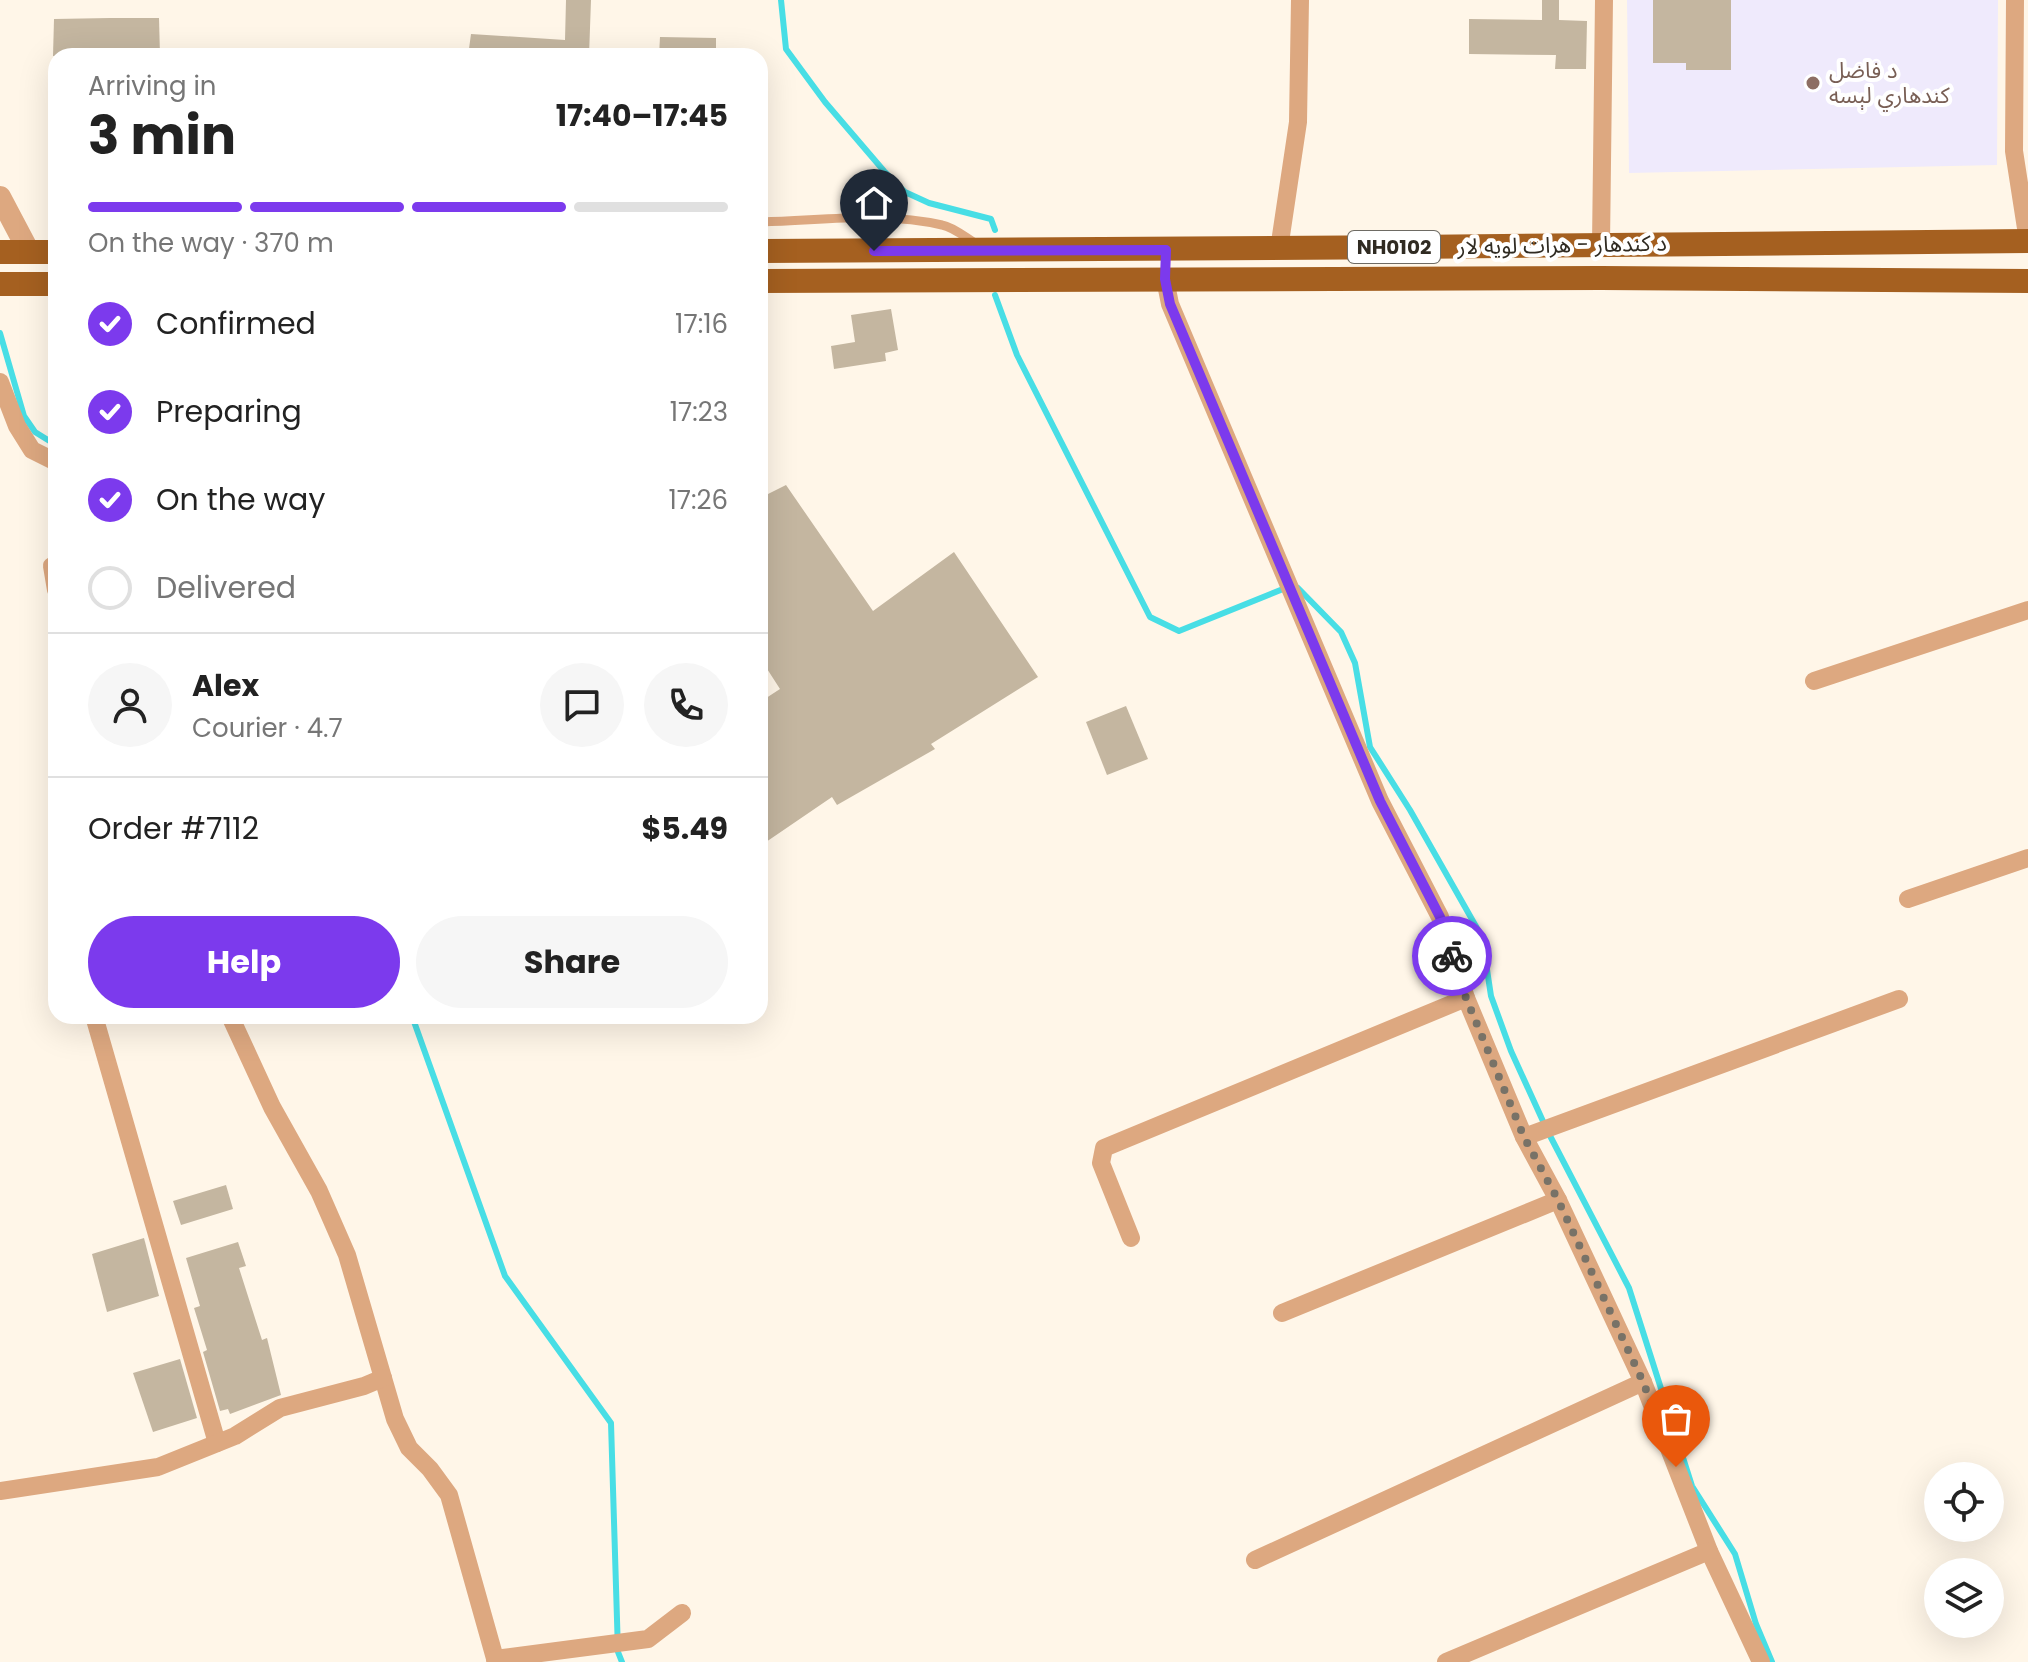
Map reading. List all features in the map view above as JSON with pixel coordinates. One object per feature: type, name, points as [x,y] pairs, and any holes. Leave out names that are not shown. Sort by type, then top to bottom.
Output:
[{"type":"highway","name":"د کندهار - هرات لويه لار","points":[[768,251],[2028,241]]},
{"type":"highway","points":[[1716,243],[1719,279]]},
{"type":"highway","points":[[1165,279],[1166,250]]},
{"type":"highway","points":[[0,252],[48,252]]},
{"type":"highway","name":"د کندهار - هرات لويه لار","points":[[768,281],[2028,281]]},
{"type":"highway","points":[[0,284],[48,284]]},
{"type":"street","points":[[1279,249],[1298,122],[1300,0]]},
{"type":"street","points":[[1601,244],[1604,0]]},
{"type":"street","points":[[2015,0],[2014,151],[2028,241]]},
{"type":"street","points":[[0,197],[29,252]]},
{"type":"street","points":[[1165,279],[1170,304],[1380,801],[1440,917],[1466,998],[1538,1132],[1558,1200],[1643,1382],[1709,1551],[1761,1662]]},
{"type":"street","points":[[0,382],[17,426],[32,450],[48,458]]},
{"type":"street","points":[[1814,681],[2028,610]]},
{"type":"street","points":[[1908,899],[2028,858]]},
{"type":"street","points":[[1131,1238],[1101,1163],[1104,1148],[1466,998]]},
{"type":"street","points":[[1538,1132],[1899,999]]},
{"type":"street","points":[[96,1024],[217,1443]]},
{"type":"street","points":[[234,1024],[272,1107],[319,1191],[347,1255],[375,1381],[409,1448],[449,1495],[496,1661],[648,1639],[682,1613]]},
{"type":"street","points":[[1282,1313],[1558,1200]]},
{"type":"street","points":[[0,1491],[158,1467],[235,1436],[280,1408],[375,1381]]},
{"type":"street","points":[[1255,1560],[1643,1382]]},
{"type":"street","points":[[1446,1662],[1709,1551]]},
{"type":"lane","points":[[768,222],[876,216],[944,225],[987,251]]},
{"type":"shaded area","name":"د فاضل کندهاري لېسه","points":[[1627,0],[1998,0],[1997,165],[1629,173]]},
{"type":"building","points":[[566,0],[591,0],[589,48],[469,48],[471,34],[565,40]]},
{"type":"building","points":[[1542,0],[1559,0],[1559,20],[1587,21],[1586,69],[1555,69],[1556,55],[1469,54],[1469,19],[1542,20]]},
{"type":"building","points":[[1653,0],[1731,0],[1731,70],[1686,70],[1686,63],[1653,63]]},
{"type":"building","points":[[159,18],[160,48],[53,48],[54,19]]},
{"type":"building","points":[[660,37],[716,38],[716,48],[659,48]]},
{"type":"building","points":[[891,309],[898,350],[885,353],[886,361],[834,369],[831,346],[855,342],[851,315]]},
{"type":"building","points":[[786,485],[873,611],[954,552],[1038,677],[931,744],[935,749],[837,805],[832,797],[768,841],[768,697],[780,689],[768,670],[768,494]]},
{"type":"building","points":[[1126,706],[1148,759],[1107,775],[1086,722]]},
{"type":"building","points":[[226,1185],[233,1209],[181,1225],[173,1201]]},
{"type":"building","points":[[144,1238],[159,1296],[107,1312],[92,1254]]},
{"type":"building","points":[[238,1242],[246,1266],[239,1268],[262,1340],[267,1338],[281,1395],[230,1414],[228,1409],[220,1411],[203,1352],[207,1350],[194,1308],[200,1306],[186,1258]]},
{"type":"building","points":[[180,1359],[197,1418],[153,1432],[133,1373]]},
{"type":"waterway","points":[[781,0],[786,49],[825,102],[884,171],[905,192],[929,203],[991,219],[995,230]]},
{"type":"waterway","points":[[995,295],[1017,355],[1150,617],[1179,631],[1288,587]]},
{"type":"waterway","points":[[0,333],[24,416],[35,432],[48,440]]},
{"type":"waterway","points":[[1298,588],[1341,632],[1355,663],[1370,747],[1410,810],[1482,937],[1491,996],[1511,1051],[1547,1130],[1629,1288],[1692,1486],[1735,1554],[1756,1624],[1772,1662]]},
{"type":"waterway","points":[[415,1024],[505,1276],[611,1423],[618,1652],[622,1662]]},
{"type":"way so far","points":[[1452,956],[1466,998],[1524,1137],[1558,1200],[1643,1382],[1676,1467]]},
{"type":"place","name":"د فاضل کندهاري لېسه","points":[[1813,83]]},
{"type":"route","points":[[874,251],[1166,250],[1165,279],[1170,304],[1380,801],[1440,917],[1452,956]]}]
